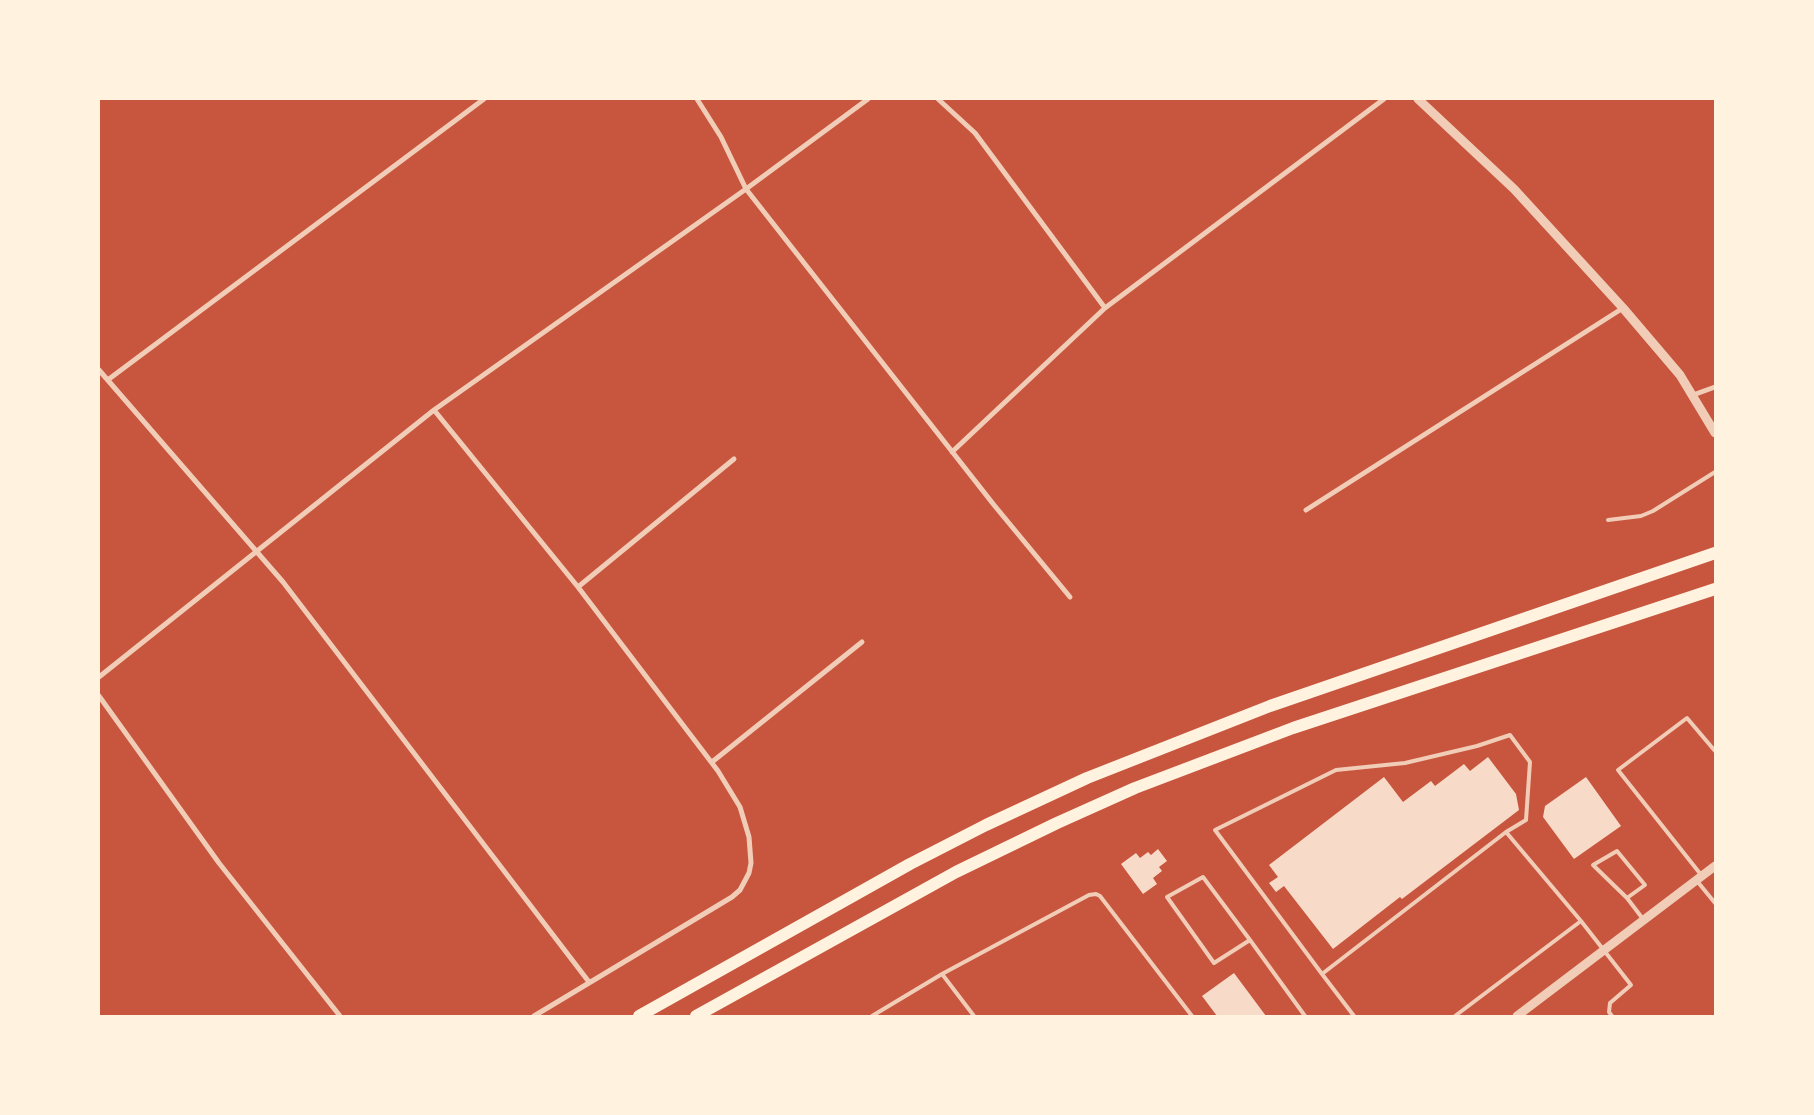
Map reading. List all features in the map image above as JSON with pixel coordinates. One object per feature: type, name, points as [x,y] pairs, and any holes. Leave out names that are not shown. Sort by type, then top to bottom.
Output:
[{"type":"main road","points":[[640,1016],[935,851],[1087,778],[1243,716],[1715,553]]},
{"type":"main road","points":[[696,1016],[956,872],[1057,823],[1144,785],[1327,717],[1715,589]]},
{"type":"street","points":[[109,379],[484,99]]},
{"type":"street","points":[[698,99],[721,137],[746,189],[952,452],[1070,597]]},
{"type":"street","points":[[99,676],[434,410],[746,189],[868,99]]},
{"type":"street","points":[[938,99],[975,134],[1106,308]]},
{"type":"street","points":[[952,452],[1106,308],[1384,99]]},
{"type":"street","points":[[1418,99],[1514,189],[1624,308],[1663,353],[1694,395],[1715,433]]},
{"type":"street","points":[[1306,510],[1624,308]]},
{"type":"street","points":[[99,370],[109,379],[258,550],[310,615],[589,982]]},
{"type":"street","points":[[1694,395],[1715,387]]},
{"type":"street","points":[[434,410],[578,587],[712,762],[732,793],[746,824],[751,863],[746,881],[732,897],[534,1016]]},
{"type":"street","points":[[578,587],[734,458]]},
{"type":"street","points":[[712,762],[862,642]]},
{"type":"street","points":[[99,696],[219,862],[340,1016]]},
{"type":"street","points":[[1517,1016],[1603,950],[1645,921],[1715,866]]},
{"type":"lane","points":[[1608,520],[1641,516],[1653,511],[1715,472]]},
{"type":"lane","points":[[1715,751],[1687,718],[1618,770],[1700,879],[1715,903]]},
{"type":"lane","points":[[1322,974],[1506,832],[1526,820],[1530,762],[1510,735],[1476,746],[1405,763],[1336,770],[1215,830],[1322,974],[1354,1016]]},
{"type":"lane","points":[[1506,832],[1581,921],[1631,985],[1610,1003],[1609,1012],[1612,1016]]},
{"type":"lane","points":[[1627,898],[1645,885],[1617,851],[1593,865],[1627,898],[1645,921]]},
{"type":"lane","points":[[1250,940],[1214,962],[1168,897],[1204,877],[1250,940],[1305,1016]]},
{"type":"lane","points":[[872,1016],[942,974],[1089,895],[1096,894],[1100,896],[1192,1016]]},
{"type":"lane","points":[[1455,1016],[1581,921]]},
{"type":"lane","points":[[942,974],[974,1016]]},
{"type":"building","points":[[1488,757],[1516,794],[1519,810],[1402,899],[1400,897],[1333,949],[1284,886],[1276,892],[1269,883],[1278,877],[1269,865],[1384,777],[1403,802],[1431,781],[1435,786],[1464,764],[1470,771]]},
{"type":"building","points":[[1586,777],[1621,826],[1574,859],[1543,817],[1545,806]]},
{"type":"building","points":[[1158,849],[1167,861],[1159,867],[1162,871],[1153,878],[1157,884],[1143,894],[1121,864],[1136,853],[1140,858],[1148,852],[1151,855]]},
{"type":"building","points":[[1234,973],[1266,1016],[1217,1016],[1202,996]]}]
